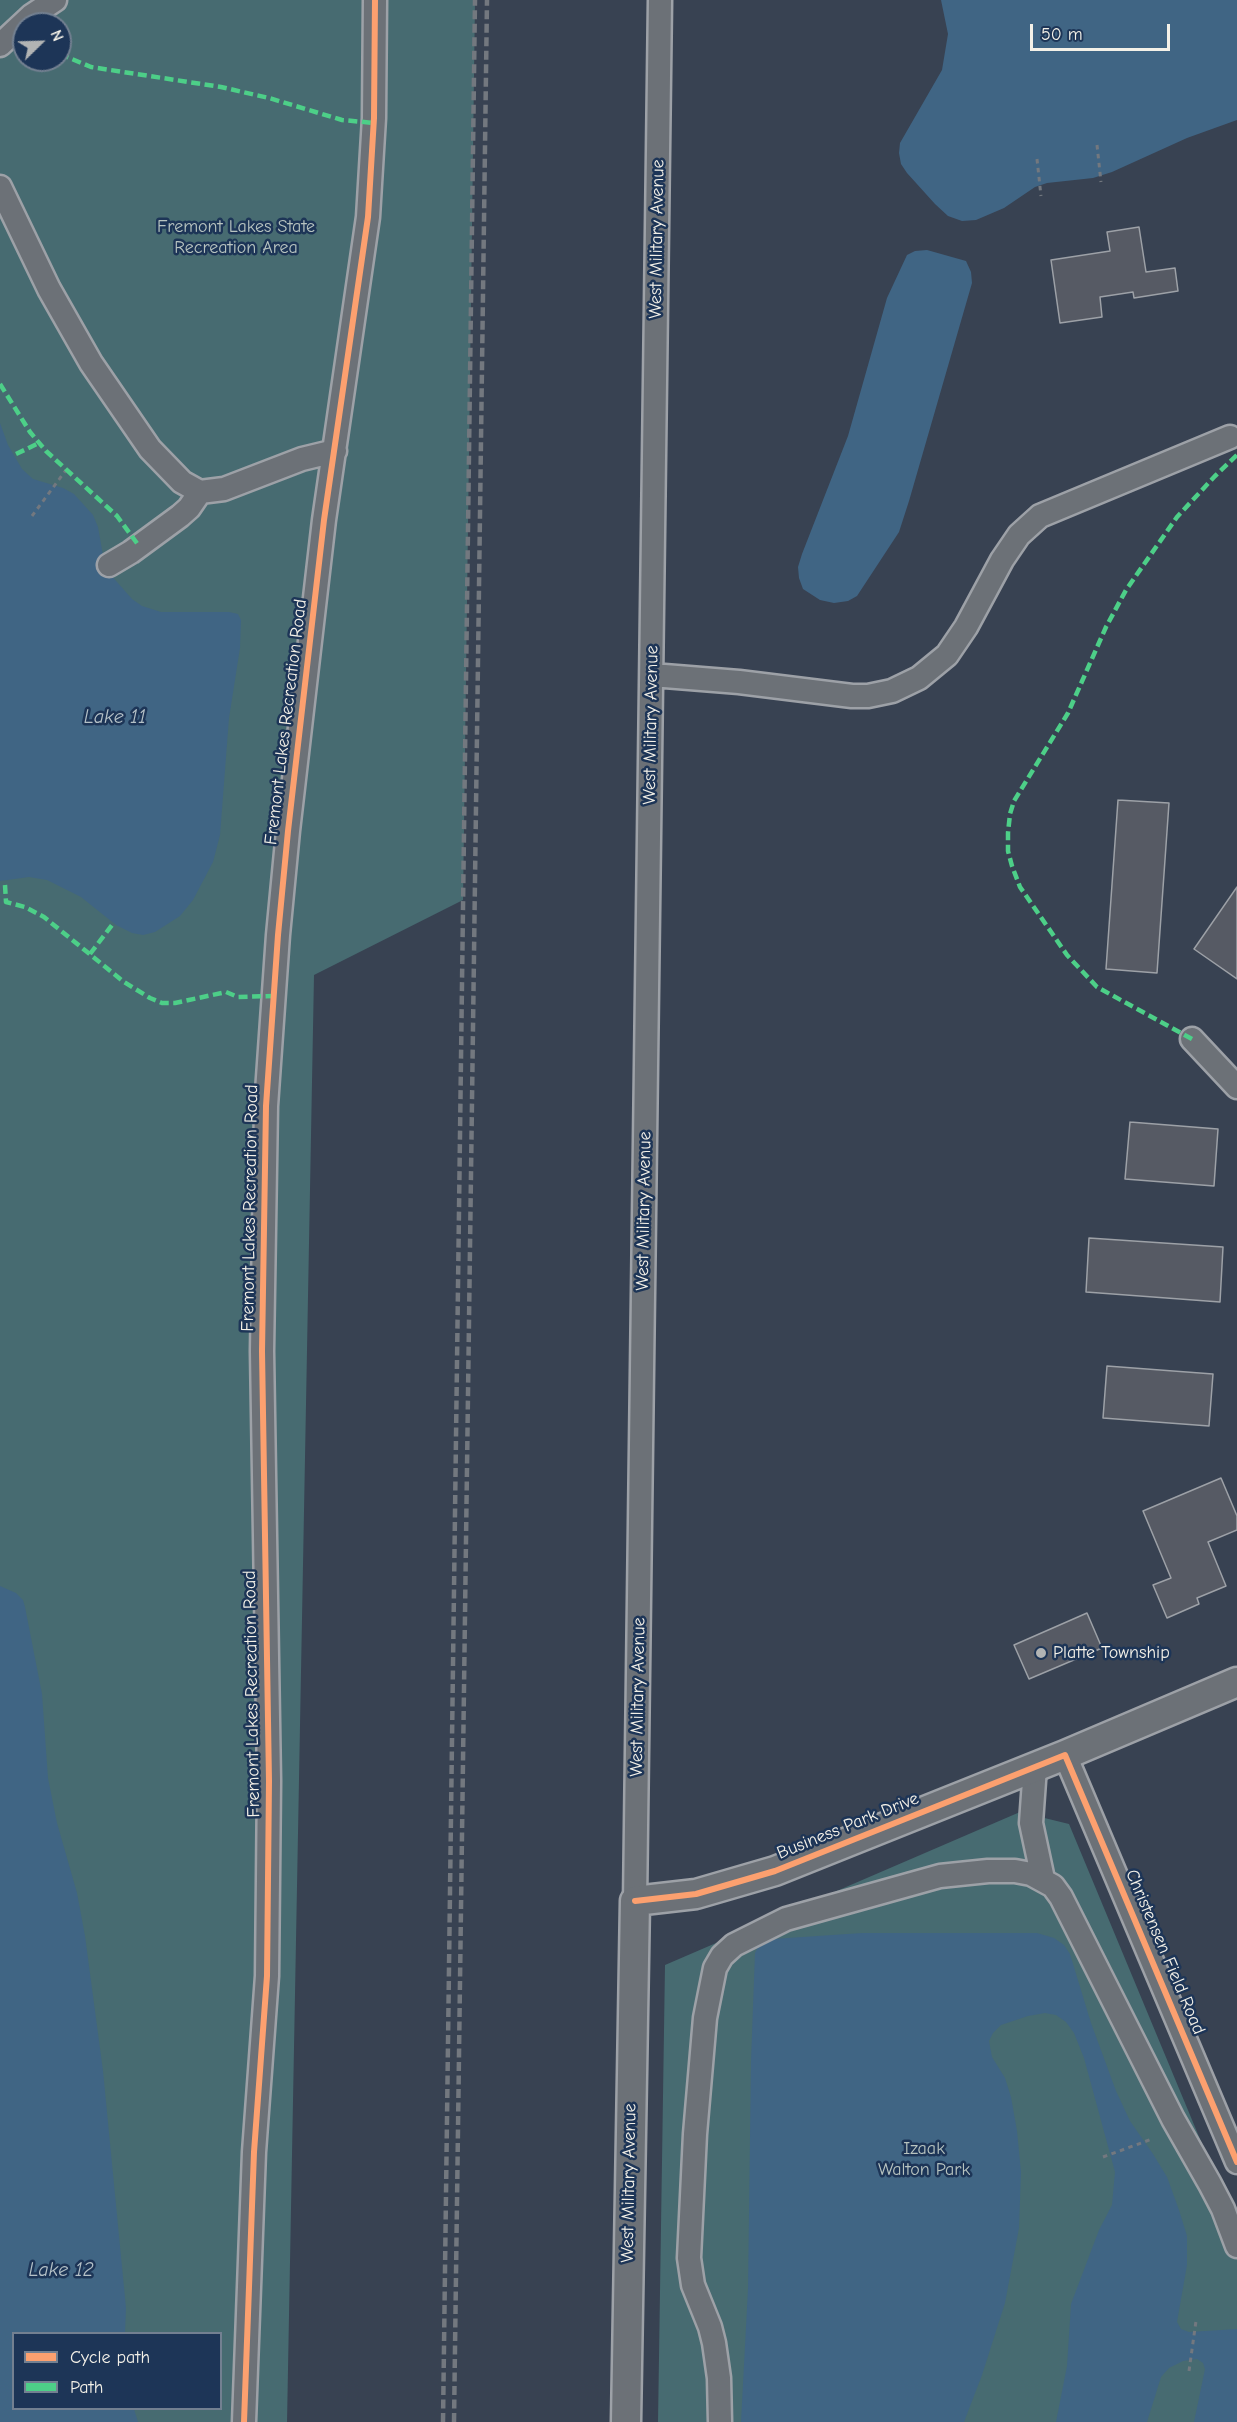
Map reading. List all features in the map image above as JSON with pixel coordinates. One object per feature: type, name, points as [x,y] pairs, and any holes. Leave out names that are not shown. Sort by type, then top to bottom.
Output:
[{"type":"main road","name":"Business Park Drive","points":[[634,1901],[696,1894],[765,1874],[1065,1755],[1237,1682]]},
{"type":"main road","name":"West Military Avenue","points":[[626,2422],[634,1901]]},
{"type":"street","points":[[0,45],[31,16],[55,0]]},
{"type":"street","name":"Fremont Lakes Recreation Road","points":[[244,2422],[254,2152],[267,1976],[269,1781],[262,1362],[266,1106],[287,843],[324,520],[369,207],[374,118],[375,0]]},
{"type":"street","name":"West Military Avenue","points":[[634,1901],[660,0]]},
{"type":"street","points":[[0,187],[60,309],[122,410],[162,463],[182,482],[200,492],[224,489],[302,459],[335,451]]},
{"type":"street","points":[[652,675],[739,682],[852,696],[892,692],[919,678],[947,655],[966,627],[1002,560],[1019,535],[1040,516],[1230,437]]},
{"type":"street","points":[[109,565],[180,516],[200,492]]},
{"type":"street","points":[[1192,1039],[1237,1087]]},
{"type":"street","name":"Christensen Field Road","points":[[1065,1755],[1237,2162]]},
{"type":"street","points":[[1035,1767],[1031,1823],[1043,1879]]},
{"type":"street","points":[[720,2422],[719,2378],[714,2343],[693,2285],[689,2258],[695,2134],[705,2018],[715,1968],[722,1956],[734,1945],[758,1931],[786,1919],[940,1876],[988,1871],[1016,1871],[1043,1879],[1053,1886],[1061,1897],[1159,2092],[1223,2209],[1237,2246]]},
{"type":"path","points":[[1097,145],[1101,182]]},
{"type":"path","points":[[1036,159],[1041,196]]},
{"type":"path","points":[[32,516],[66,470]]},
{"type":"path","points":[[1103,2157],[1152,2139]]},
{"type":"path","points":[[1189,2371],[1196,2321]]},
{"type":"green space","name":"Fremont Lakes State Recreation Area","points":[[0,0],[475,0],[463,900],[314,975],[287,2422],[0,2422]]},
{"type":"green space","name":"Izaak Walton Park","points":[[1020,1812],[1069,1824],[1237,2228],[1237,2422],[658,2422],[665,1965]]},
{"type":"water","points":[[941,0],[1237,0],[1237,120],[1187,138],[1112,172],[1093,178],[1047,183],[1035,187],[1004,208],[976,220],[962,221],[948,216],[907,173],[901,164],[899,153],[900,143],[942,70],[948,34]]},
{"type":"water","points":[[927,250],[966,261],[971,272],[972,283],[909,501],[899,532],[857,596],[848,601],[834,603],[820,600],[803,589],[798,567],[848,436],[887,298],[907,255],[915,251]]},
{"type":"water","name":"Lake 11","points":[[0,423],[8,445],[22,469],[33,479],[63,488],[74,494],[93,515],[98,527],[104,561],[110,574],[132,599],[142,606],[161,612],[229,612],[238,614],[241,620],[240,648],[229,718],[220,835],[213,862],[193,900],[180,916],[155,932],[143,935],[132,933],[116,925],[81,897],[47,880],[29,877],[0,881]]},
{"type":"water","name":"Lake 12","points":[[0,1586],[16,1593],[23,1600],[25,1607],[42,1694],[48,1778],[57,1823],[77,1893],[85,1936],[103,2071],[126,2308],[125,2332],[12,2332],[12,2410],[134,2410],[138,2422],[0,2422]]},
{"type":"water","points":[[862,1933],[1037,1933],[1054,1938],[1064,1945],[1070,1954],[1091,2023],[1116,2091],[1130,2121],[1167,2177],[1187,2236],[1187,2265],[1177,2322],[1181,2329],[1189,2332],[1237,2329],[1237,2422],[1194,2422],[1205,2369],[1203,2363],[1197,2359],[1183,2361],[1169,2368],[1161,2377],[1147,2422],[1056,2422],[1067,2366],[1071,2304],[1099,2230],[1112,2205],[1115,2172],[1084,2058],[1074,2033],[1066,2022],[1056,2015],[1045,2013],[1001,2025],[989,2041],[992,2057],[1005,2078],[1011,2097],[1017,2131],[1021,2172],[1019,2228],[1005,2303],[964,2422],[741,2422],[748,2289],[755,1953],[764,1941],[773,1939]]},
{"type":"building","points":[[1139,227],[1146,272],[1175,268],[1178,291],[1134,298],[1133,292],[1100,297],[1102,317],[1060,323],[1051,260],[1110,251],[1107,232]]},
{"type":"building","points":[[1118,800],[1169,803],[1157,973],[1106,969]]},
{"type":"building","points":[[1237,887],[1237,979],[1194,949]]},
{"type":"building","points":[[1130,1122],[1218,1129],[1214,1186],[1125,1179]]},
{"type":"building","points":[[1089,1238],[1223,1247],[1220,1302],[1086,1292]]},
{"type":"building","points":[[1107,1366],[1213,1374],[1209,1426],[1103,1418]]},
{"type":"building","points":[[1221,1478],[1237,1516],[1237,1530],[1208,1542],[1226,1586],[1197,1598],[1199,1604],[1167,1618],[1153,1585],[1171,1578],[1143,1511]]},
{"type":"building","points":[[1087,1613],[1102,1648],[1029,1679],[1014,1645]]},
{"type":"railway","points":[[443,2422],[475,0]]},
{"type":"railway","points":[[454,2422],[487,0]]},
{"type":"marked path","points":[[72,59],[91,67],[221,87],[269,98],[342,120],[374,123]]},
{"type":"marked path","points":[[0,384],[30,432],[46,451],[117,516],[139,546]]},
{"type":"marked path","points":[[16,454],[39,443]]},
{"type":"marked path","points":[[1192,1039],[1097,987],[1067,955],[1020,887],[1008,851],[1008,833],[1014,801],[1068,713],[1106,627],[1126,590],[1177,517],[1237,455]]},
{"type":"marked path","points":[[5,885],[6,902],[25,907],[44,917],[124,982],[162,1003],[175,1003],[226,992],[238,997],[274,996]]},
{"type":"marked path","points":[[90,954],[112,925]]},
{"type":"cycle path","points":[[244,2422],[254,2152],[267,1976],[269,1781],[262,1351],[266,1106],[288,831],[324,520],[368,217],[374,118],[375,0]]},
{"type":"cycle path","points":[[635,1901],[696,1894],[775,1871],[1065,1755],[1237,2162]]},
{"type":"place","name":"Platte Township","points":[[1041,1653]]}]
